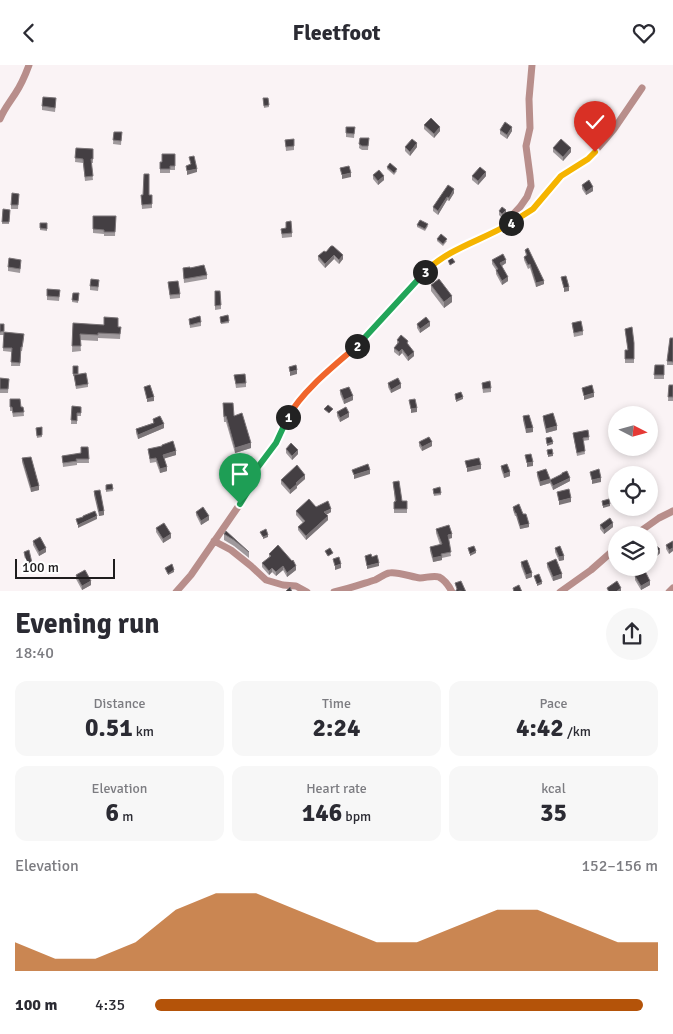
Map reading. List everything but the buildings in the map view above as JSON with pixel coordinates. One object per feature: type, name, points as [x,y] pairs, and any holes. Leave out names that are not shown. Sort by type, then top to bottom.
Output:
[{"type":"street","points":[[0,119],[6,105],[22,82],[29,65]]},
{"type":"street","points":[[504,227],[527,197],[531,185],[526,146],[530,128],[529,99],[532,65]]},
{"type":"street","points":[[176,591],[191,575],[240,504],[248,491],[255,471],[276,443],[289,415],[297,403],[330,369],[359,344],[432,265],[445,255],[523,216],[533,209],[561,176],[588,159],[614,129],[642,88]]},
{"type":"street","points":[[648,526],[673,511]]},
{"type":"street","points":[[214,541],[231,550],[266,580],[282,585],[296,586],[305,591]]},
{"type":"street","points":[[560,591],[591,571],[608,556]]},
{"type":"street","points":[[334,591],[356,586],[388,573],[420,578],[440,577],[452,591]]},
{"type":"street","points":[[669,591],[673,588]]},
{"type":"route","points":[[240,504],[248,491],[255,471],[276,443],[289,415],[297,403],[330,369],[359,344],[419,277],[445,255],[487,236],[533,209],[561,176],[580,165],[595,152]]}]
